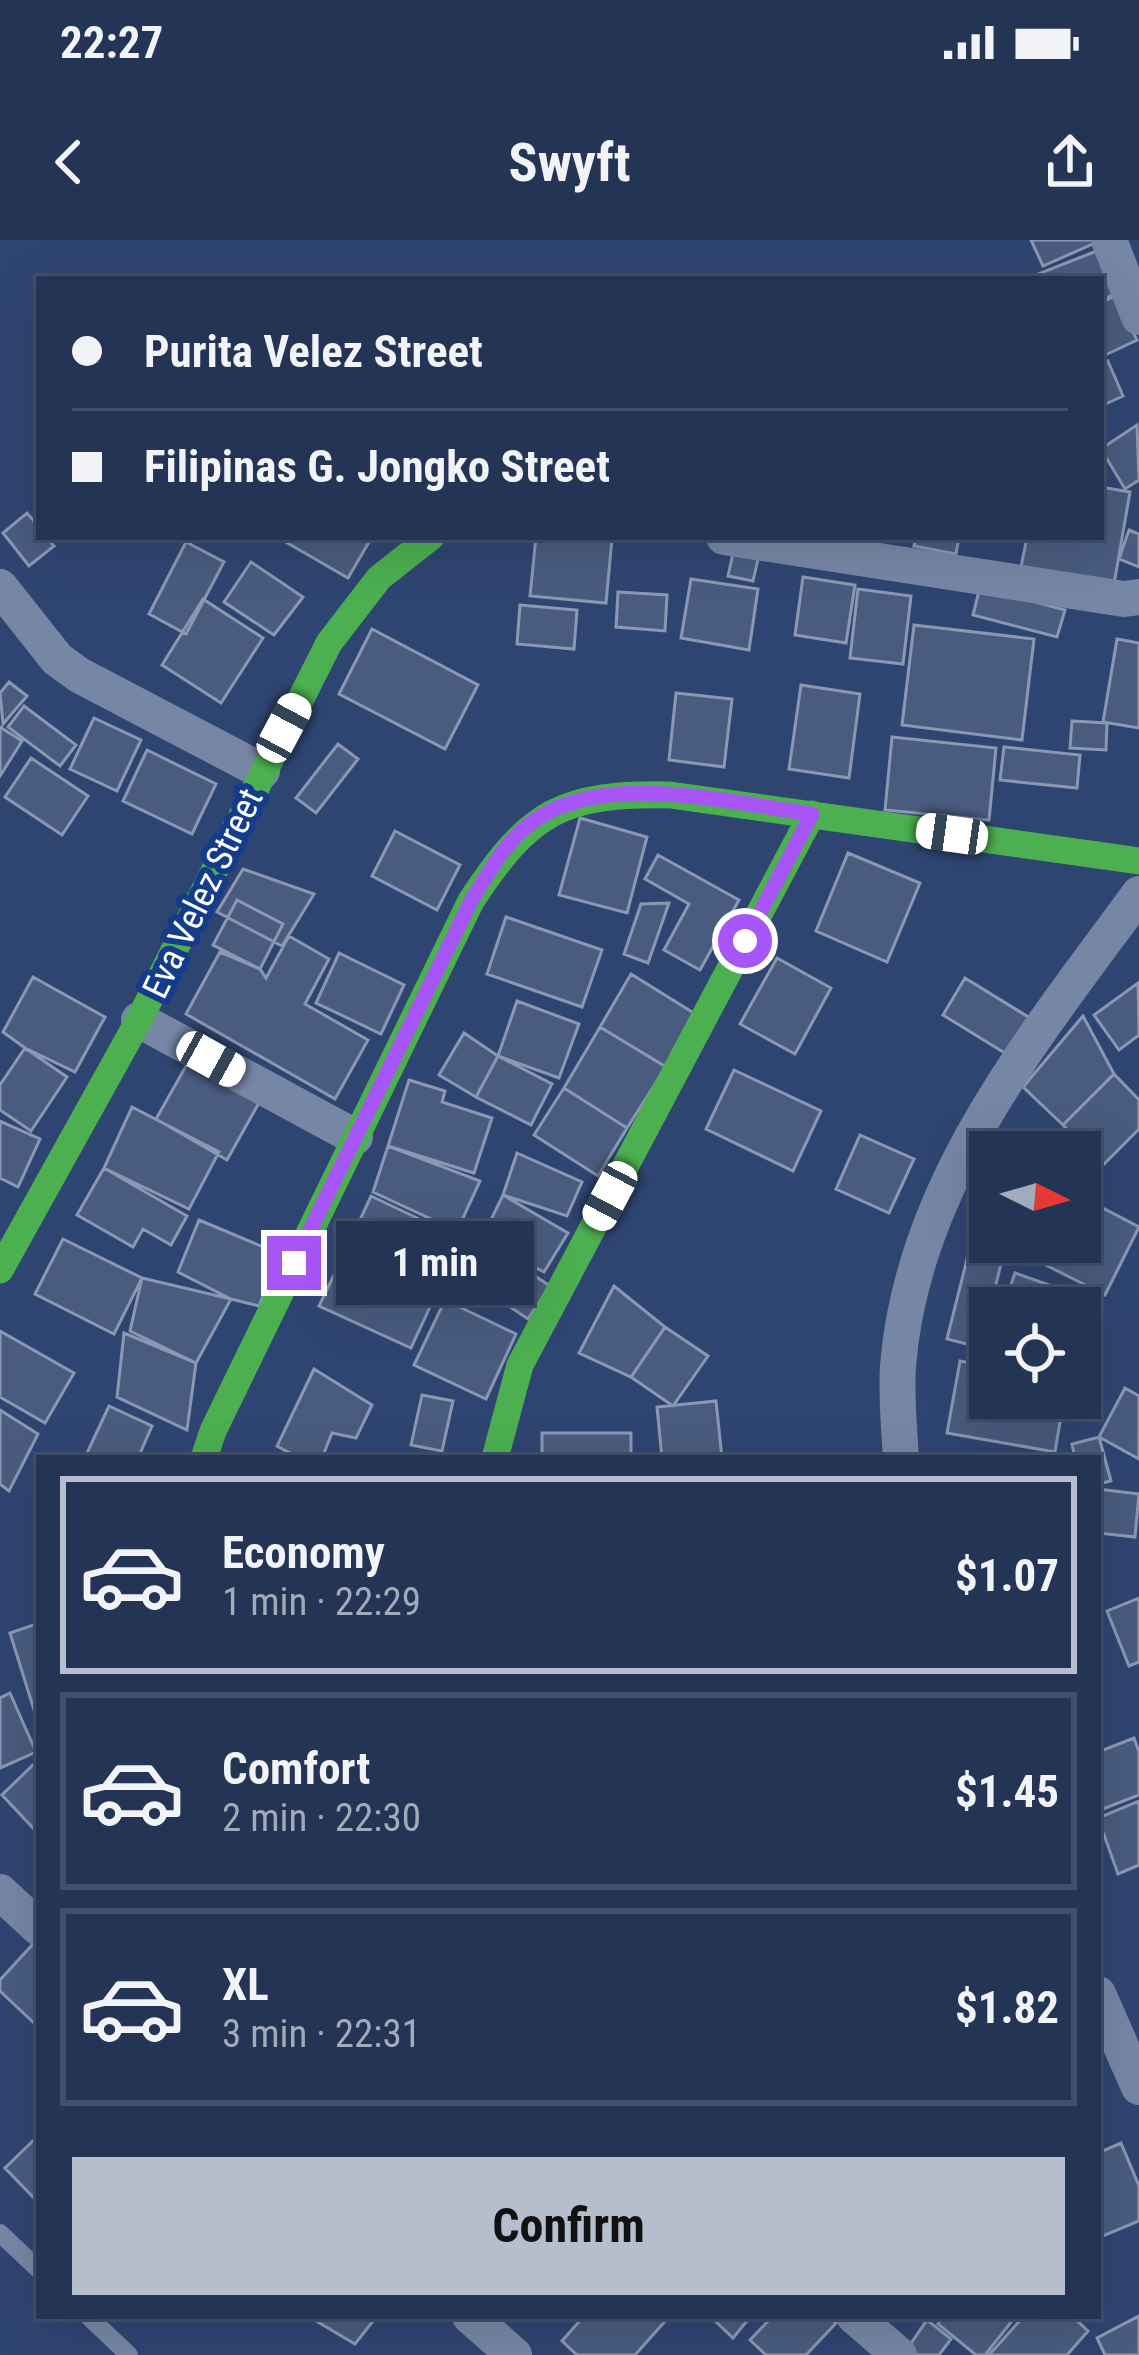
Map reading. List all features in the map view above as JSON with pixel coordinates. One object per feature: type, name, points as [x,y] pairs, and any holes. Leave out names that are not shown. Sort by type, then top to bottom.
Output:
[{"type":"street","points":[[1109,240],[1139,317]]},
{"type":"street","name":"Eva Velez Street","points":[[0,1270],[139,1020],[262,771],[343,622],[380,578],[427,540]]},
{"type":"street","points":[[742,540],[1139,597]]},
{"type":"street","points":[[0,587],[57,658],[79,675],[262,771]]},
{"type":"street","points":[[206,1455],[213,1431],[471,901],[501,852],[537,818],[580,800],[643,793],[1139,862]]},
{"type":"street","points":[[496,1455],[520,1365],[812,814]]},
{"type":"street","points":[[901,1455],[897,1392],[902,1334],[913,1279],[932,1224],[1017,1061],[1139,894]]},
{"type":"street","points":[[139,1020],[355,1137]]},
{"type":"street","points":[[0,1892],[36,1925]]},
{"type":"street","points":[[1101,2001],[1139,2087]]},
{"type":"street","points":[[473,2319],[514,2355]]},
{"type":"street","points":[[857,2319],[899,2355]]},
{"type":"lane","points":[[0,2233],[36,2267]]},
{"type":"lane","points":[[91,2319],[129,2355]]},
{"type":"building","points":[[1031,240],[1094,240],[1095,243],[1043,266]]},
{"type":"building","points":[[1099,250],[1116,294],[1104,299],[1104,276],[1038,274]]},
{"type":"building","points":[[1115,296],[1137,340],[1104,356],[1104,302]]},
{"type":"building","points":[[1108,361],[1123,396],[1104,405],[1104,363]]},
{"type":"building","points":[[1137,425],[1139,480],[1125,489],[1104,447]]},
{"type":"building","points":[[1104,488],[1130,492],[1114,584],[1021,567],[1026,540],[1104,540]]},
{"type":"building","points":[[27,513],[36,524],[36,540],[49,540],[54,546],[29,566],[3,533]]},
{"type":"building","points":[[1129,530],[1139,534],[1139,567],[1119,559]]},
{"type":"building","points":[[282,540],[370,540],[348,578]]},
{"type":"building","points":[[536,540],[612,540],[606,603],[530,596]]},
{"type":"building","points":[[915,540],[958,540],[956,554],[914,546]]},
{"type":"building","points":[[186,542],[224,562],[186,634],[149,614]]},
{"type":"building","points":[[734,549],[759,555],[753,581],[728,576]]},
{"type":"building","points":[[251,562],[303,597],[274,635],[224,602]]},
{"type":"building","points":[[803,577],[855,585],[846,643],[795,635]]},
{"type":"building","points":[[691,579],[758,589],[749,650],[681,638]]},
{"type":"building","points":[[980,587],[1065,610],[1057,637],[973,615]]},
{"type":"building","points":[[858,589],[911,596],[903,664],[850,658]]},
{"type":"building","points":[[618,592],[667,595],[665,631],[616,627]]},
{"type":"building","points":[[203,599],[263,638],[221,703],[162,665]]},
{"type":"building","points":[[520,605],[577,610],[574,649],[517,644]]},
{"type":"building","points":[[914,625],[1034,639],[1022,740],[902,725]]},
{"type":"building","points":[[372,629],[478,685],[445,749],[339,694]]},
{"type":"building","points":[[1117,639],[1139,643],[1139,728],[1103,722]]},
{"type":"building","points":[[9,682],[27,696],[3,724],[0,693]]},
{"type":"building","points":[[801,685],[860,694],[849,778],[789,769]]},
{"type":"building","points":[[676,693],[732,699],[724,767],[669,760]]},
{"type":"building","points":[[24,706],[76,745],[60,766],[8,727]]},
{"type":"building","points":[[94,718],[141,740],[117,791],[70,769]]},
{"type":"building","points":[[1072,721],[1107,723],[1106,750],[1070,748]]},
{"type":"building","points":[[0,727],[22,741],[0,776]]},
{"type":"building","points":[[892,737],[996,748],[989,820],[885,810]]},
{"type":"building","points":[[338,744],[358,759],[316,813],[296,798]]},
{"type":"building","points":[[1004,747],[1080,755],[1077,788],[1000,780]]},
{"type":"building","points":[[147,750],[216,784],[192,834],[123,801]]},
{"type":"building","points":[[31,758],[88,796],[62,835],[5,797]]},
{"type":"building","points":[[580,818],[647,837],[627,913],[559,895]]},
{"type":"building","points":[[395,831],[460,865],[437,910],[372,876]]},
{"type":"building","points":[[848,853],[920,883],[887,962],[816,931]]},
{"type":"building","points":[[658,855],[739,900],[700,970],[664,950],[689,904],[645,879]]},
{"type":"building","points":[[243,869],[314,894],[282,946],[217,912]]},
{"type":"building","points":[[237,900],[283,924],[260,969],[213,945]]},
{"type":"building","points":[[669,903],[648,963],[624,954],[641,904]]},
{"type":"building","points":[[506,917],[602,950],[582,1007],[487,974]]},
{"type":"building","points":[[289,936],[329,959],[305,1004],[368,1040],[335,1099],[186,1014],[220,952],[260,969],[266,978]]},
{"type":"building","points":[[339,953],[404,985],[381,1034],[316,1003]]},
{"type":"building","points":[[777,958],[831,988],[795,1054],[740,1024]]},
{"type":"building","points":[[631,974],[697,1015],[666,1067],[600,1027]]},
{"type":"building","points":[[33,977],[105,1017],[75,1072],[3,1032]]},
{"type":"building","points":[[965,978],[1030,1018],[1008,1055],[943,1015]]},
{"type":"building","points":[[1138,983],[1139,1035],[1119,1050],[1094,1015]]},
{"type":"building","points":[[517,1001],[579,1024],[559,1078],[498,1056]]},
{"type":"building","points":[[1083,1016],[1114,1074],[1063,1125],[1023,1087]]},
{"type":"building","points":[[600,1027],[666,1067],[627,1128],[564,1088]]},
{"type":"building","points":[[464,1033],[498,1056],[476,1097],[439,1075]]},
{"type":"building","points":[[25,1048],[67,1077],[31,1131],[0,1110],[0,1085]]},
{"type":"building","points":[[498,1056],[552,1084],[531,1125],[476,1097]]},
{"type":"building","points":[[190,1059],[260,1101],[227,1160],[156,1119]]},
{"type":"building","points":[[734,1070],[821,1111],[793,1171],[706,1129]]},
{"type":"building","points":[[1114,1074],[1139,1100],[1139,1129],[1102,1166],[1101,1131],[1069,1131],[1063,1125]]},
{"type":"building","points":[[409,1080],[445,1091],[442,1102],[492,1118],[474,1173],[388,1146]]},
{"type":"building","points":[[564,1088],[627,1128],[598,1176],[534,1135]]},
{"type":"building","points":[[132,1107],[219,1152],[189,1209],[104,1168]]},
{"type":"building","points":[[0,1121],[40,1139],[18,1187],[0,1178]]},
{"type":"building","points":[[860,1135],[914,1159],[889,1213],[836,1189]]},
{"type":"building","points":[[388,1146],[480,1181],[457,1231],[373,1192]]},
{"type":"building","points":[[517,1153],[582,1182],[567,1216],[503,1195]]},
{"type":"building","points":[[104,1168],[187,1216],[171,1245],[143,1229],[133,1247],[77,1215]]},
{"type":"building","points":[[503,1195],[568,1233],[544,1272],[481,1240]]},
{"type":"building","points":[[371,1196],[461,1239],[437,1292],[346,1250]]},
{"type":"building","points":[[1101,1207],[1139,1227],[1105,1295],[1101,1287],[1089,1287],[1042,1263],[1101,1263]]},
{"type":"building","points":[[199,1220],[280,1254],[259,1306],[231,1299],[178,1272]]},
{"type":"building","points":[[63,1239],[142,1278],[114,1334],[35,1294]]},
{"type":"building","points":[[481,1240],[550,1286],[528,1319],[460,1273]]},
{"type":"building","points":[[346,1250],[437,1292],[411,1348],[319,1306]]},
{"type":"building","points":[[969,1251],[969,1263],[1001,1264],[995,1287],[969,1287],[969,1345],[947,1339]]},
{"type":"building","points":[[1015,1273],[1055,1287],[1010,1287]]},
{"type":"building","points":[[142,1278],[231,1299],[196,1363],[130,1331]]},
{"type":"building","points":[[614,1286],[665,1327],[631,1377],[579,1353]]},
{"type":"building","points":[[445,1300],[516,1334],[486,1399],[414,1365]]},
{"type":"building","points":[[665,1327],[708,1356],[673,1406],[631,1377]]},
{"type":"building","points":[[0,1331],[74,1373],[45,1423],[0,1397]]},
{"type":"building","points":[[124,1333],[196,1363],[187,1430],[117,1397]]},
{"type":"building","points":[[960,1361],[969,1363],[969,1419],[1060,1419],[1055,1452],[947,1433]]},
{"type":"building","points":[[314,1369],[372,1405],[356,1438],[332,1433],[323,1455],[294,1455],[277,1446]]},
{"type":"building","points":[[1125,1388],[1139,1396],[1139,1459],[1099,1437]]},
{"type":"building","points":[[422,1395],[453,1401],[442,1451],[411,1445]]},
{"type":"building","points":[[716,1401],[722,1455],[662,1455],[657,1407]]},
{"type":"building","points":[[109,1406],[152,1426],[139,1455],[87,1453]]},
{"type":"building","points":[[0,1410],[38,1434],[9,1491],[0,1484]]},
{"type":"building","points":[[542,1433],[631,1433],[631,1455],[542,1455]]},
{"type":"building","points":[[1099,1437],[1111,1481],[1101,1483],[1101,1455],[1074,1455],[1072,1444]]},
{"type":"building","points":[[1101,1489],[1139,1494],[1135,1537],[1101,1533]]},
{"type":"building","points":[[1139,1598],[1139,1662],[1129,1666],[1107,1611]]},
{"type":"building","points":[[36,1624],[36,1716],[10,1633]]},
{"type":"building","points":[[10,1693],[36,1752],[0,1768],[0,1698]]},
{"type":"building","points":[[1134,1738],[1139,1752],[1139,1795],[1101,1810],[1101,1751]]},
{"type":"building","points":[[36,1762],[34,1829],[2,1795]]},
{"type":"building","points":[[1139,1801],[1139,1865],[1118,1874],[1101,1817]]},
{"type":"building","points":[[34,1943],[36,2025],[0,1991],[0,1980]]},
{"type":"building","points":[[36,2138],[33,2197],[5,2168]]},
{"type":"building","points":[[1121,2143],[1139,2186],[1139,2221],[1101,2237],[1101,2152]]},
{"type":"building","points":[[1139,2316],[1139,2355],[1105,2355],[1097,2338]]},
{"type":"building","points":[[313,2319],[375,2319],[355,2344]]},
{"type":"building","points":[[581,2319],[667,2319],[635,2355],[577,2355],[562,2341]]},
{"type":"building","points":[[713,2319],[749,2319],[733,2338]]},
{"type":"building","points":[[770,2319],[831,2319],[836,2323],[806,2355],[766,2355],[750,2340]]},
{"type":"building","points":[[942,2319],[1014,2319],[985,2355],[976,2355],[938,2324]]},
{"type":"building","points":[[1021,2319],[1075,2319],[1088,2331],[1067,2355],[989,2355]]},
{"type":"building","points":[[927,2320],[951,2339],[939,2355],[903,2355]]},
{"type":"traffic: fast","points":[[0,1270],[139,1020],[329,643],[379,578],[427,540]]},
{"type":"traffic: fast","points":[[205,1455],[471,901],[531,827],[575,804],[670,795],[1139,861]]},
{"type":"traffic: fast","points":[[496,1455],[520,1365],[812,814]]},
{"type":"route","points":[[294,1263],[471,901],[501,852],[537,818],[580,800],[643,793],[812,814],[745,941]]}]
